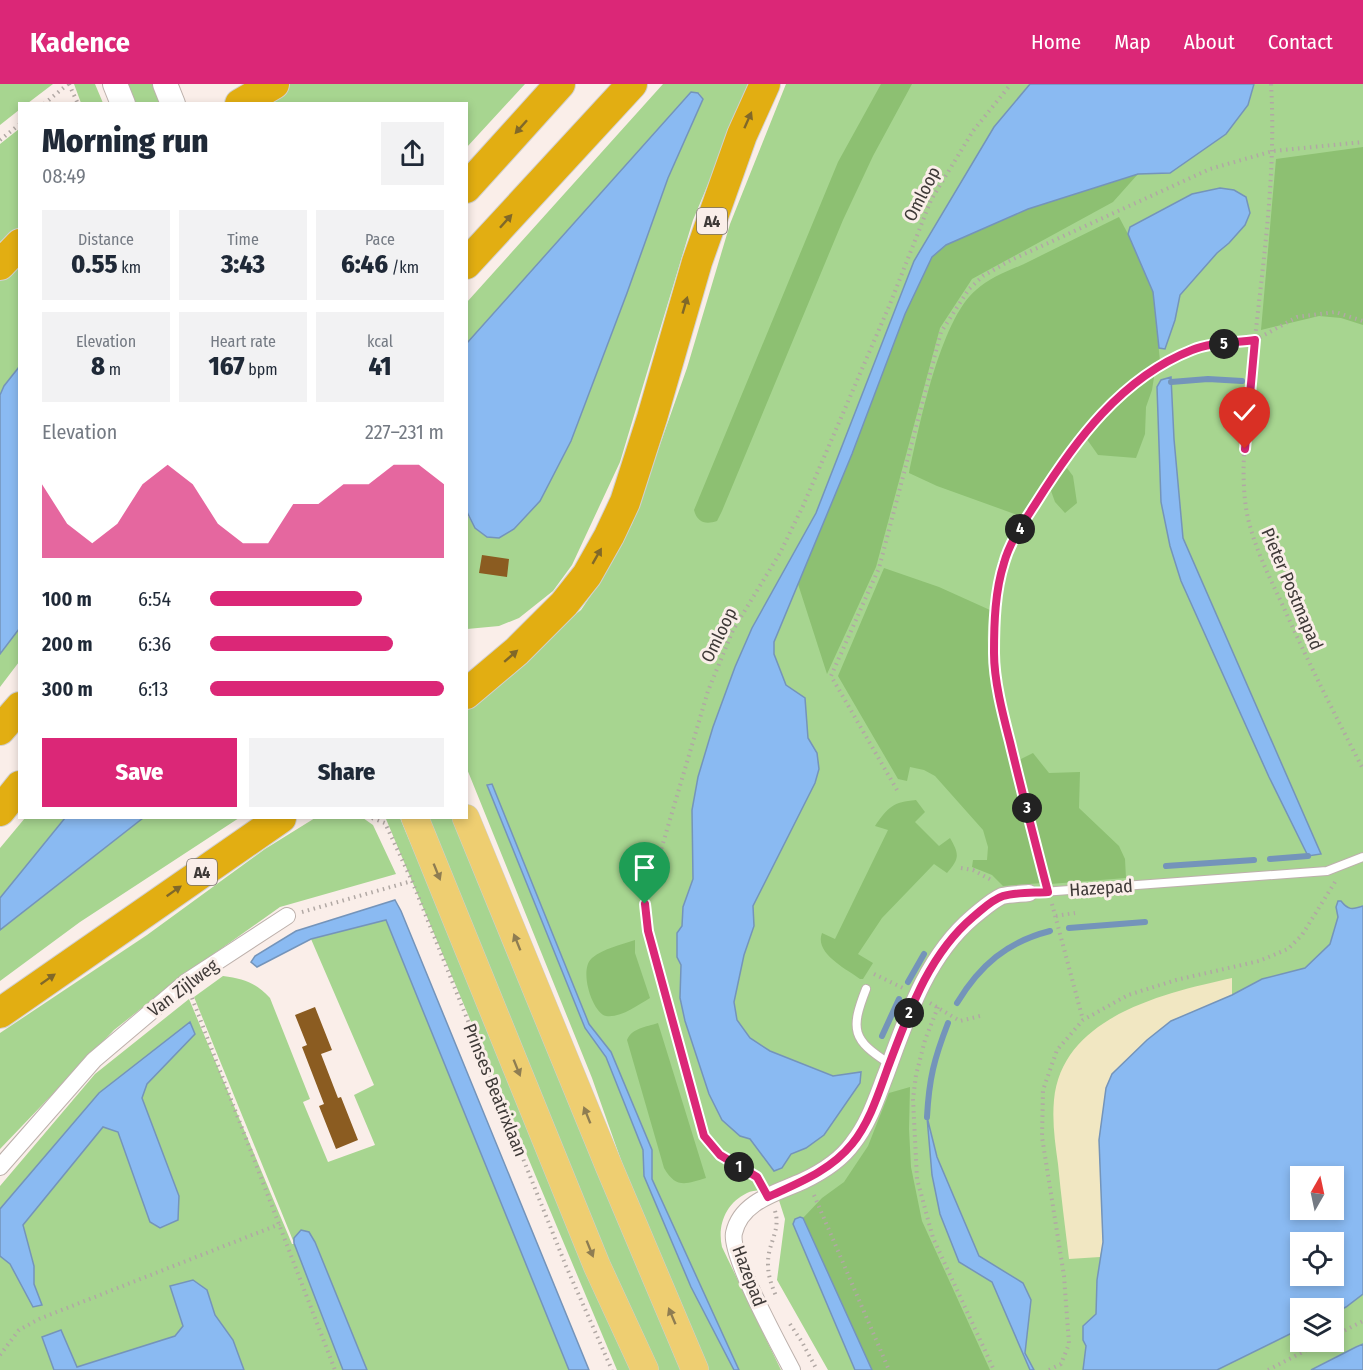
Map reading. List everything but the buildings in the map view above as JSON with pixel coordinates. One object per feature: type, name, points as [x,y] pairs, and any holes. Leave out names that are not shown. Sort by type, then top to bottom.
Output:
[{"type":"highway","points":[[243,102],[274,84]]},
{"type":"highway","points":[[468,186],[560,84]]},
{"type":"highway","points":[[468,262],[632,84]]},
{"type":"highway","name":"A4","points":[[468,692],[517,651],[564,604],[587,575],[609,536],[625,502],[652,418],[697,262],[742,135],[765,84]]},
{"type":"highway","points":[[0,265],[18,246]]},
{"type":"highway","points":[[0,730],[18,709]]},
{"type":"highway","points":[[0,811],[18,788]]},
{"type":"highway","name":"A4","points":[[0,1013],[280,819]]},
{"type":"main road","points":[[115,84],[122,102]]},
{"type":"main road","points":[[165,84],[172,102]]},
{"type":"main road","name":"Prinses Beatrixlaan","points":[[415,819],[597,1266],[645,1370]]},
{"type":"main road","points":[[466,819],[605,1158],[695,1370]]},
{"type":"street","name":"Hazepad","points":[[792,1370],[753,1293],[734,1244],[734,1234],[741,1216],[755,1202],[805,1180],[832,1164],[853,1143],[873,1108],[916,994],[934,962],[960,928],[992,901],[1005,896],[1029,893]]},
{"type":"street","name":"Van Zijlweg","points":[[0,1167],[94,1060],[186,982],[287,916]]},
{"type":"lane","name":"Hazepad","points":[[1029,893],[1327,871],[1363,857]]},
{"type":"lane","points":[[866,988],[856,1014],[857,1037],[871,1052],[890,1064]]},
{"type":"path","points":[[46,102],[68,84],[77,102]]},
{"type":"path","name":"Omloop","points":[[776,1214],[757,1177],[720,1155],[704,1136],[648,931],[645,904],[708,691],[733,630],[780,553],[803,506],[890,304],[931,200],[973,131],[1011,84]]},
{"type":"path","name":"Pieter Postmapad","points":[[1271,84],[1273,151],[1264,269],[1245,449],[1244,488],[1256,550],[1305,655],[1363,769]]},
{"type":"path","points":[[0,140],[18,126]]},
{"type":"path","points":[[897,790],[831,676],[879,568],[941,332],[969,289],[983,276],[1011,260],[1210,169],[1273,151],[1363,142]]},
{"type":"path","points":[[1083,1020],[1002,711],[994,655],[997,589],[1004,562],[1013,540],[1050,481],[1082,437],[1108,406],[1139,380],[1167,361],[1194,349],[1255,340],[1297,317],[1335,312],[1363,321]]},
{"type":"path","name":"Prinses Beatrixlaan","points":[[374,819],[385,824],[412,881],[566,1266],[612,1370]]},
{"type":"path","points":[[1049,1370],[1061,1364],[1069,1344],[1064,1275],[1042,1137],[1043,1090],[1057,1050],[1083,1020],[1128,995],[1176,980],[1259,961],[1288,950],[1302,935],[1342,867]]},
{"type":"path","points":[[961,868],[973,870],[992,880],[1005,896]]},
{"type":"path","points":[[287,916],[412,881]]},
{"type":"path","points":[[1056,916],[1075,914]]},
{"type":"path","points":[[186,982],[335,1370]]},
{"type":"path","points":[[938,1007],[916,1075],[913,1099],[917,1179],[933,1238],[994,1370]]},
{"type":"path","points":[[813,1195],[889,1370]]},
{"type":"path","name":"Hazepad","points":[[776,1214],[777,1228],[769,1254],[768,1276],[780,1306]]},
{"type":"path","points":[[0,1355],[19,1330],[39,1319],[280,1224]]},
{"type":"path","name":"Hazepad","points":[[784,1316],[802,1342],[817,1370]]},
{"type":"path","points":[[1344,1331],[1363,1321]]},
{"type":"path","points":[[1268,1370],[1303,1352]]},
{"type":"green space","points":[[0,84],[53,84],[29,102],[18,102],[18,111],[0,125]]},
{"type":"green space","points":[[74,84],[95,84],[103,102],[81,102]]},
{"type":"green space","points":[[126,84],[154,84],[162,102],[134,102]]},
{"type":"green space","points":[[289,84],[525,84],[468,146],[468,102],[259,102]]},
{"type":"green space","points":[[663,84],[750,84],[693,220],[620,462],[572,565],[553,591],[519,618],[499,626],[468,629],[468,516],[475,528],[487,536],[540,501],[571,441],[668,178],[703,99],[699,93],[691,92],[468,342],[468,301]]},
{"type":"green space","points":[[786,84],[1363,84],[1363,1370],[828,1370],[777,1280],[785,1219],[776,1191],[761,1190],[740,1197],[729,1209],[722,1223],[721,1239],[722,1247],[781,1370],[708,1370],[622,1163],[592,1078],[468,771],[468,700],[581,610],[602,579],[632,524],[687,368],[730,224]]},
{"type":"green space","points":[[881,84],[912,84],[873,156],[843,220],[722,511],[717,521],[709,523],[702,521],[694,510],[838,162]]},
{"type":"green space","points":[[18,130],[18,228],[0,242],[0,144]]},
{"type":"green space","points":[[1363,147],[1363,325],[1341,318],[1319,316],[1261,330],[1276,159]]},
{"type":"green space","points":[[1138,174],[1113,202],[972,279],[940,328],[876,567],[827,674],[798,584],[852,454],[905,314],[932,257],[946,245],[1028,209]]},
{"type":"green space","points":[[1119,217],[1153,292],[1160,361],[1126,386],[1089,422],[1023,517],[937,486],[909,473],[933,376],[952,325],[963,305],[976,290],[993,278]]},
{"type":"green space","points":[[18,260],[18,368],[0,395],[0,280]]},
{"type":"green space","points":[[1155,371],[1146,407],[1145,434],[1136,458],[1098,455],[1086,438],[1114,405]]},
{"type":"green space","points":[[1067,468],[1073,476],[1077,503],[1065,513],[1055,502],[1050,488]]},
{"type":"green space","points":[[884,568],[939,587],[990,610],[988,647],[992,683],[1042,883],[1003,886],[992,875],[972,867],[973,860],[987,860],[988,847],[983,830],[935,776],[924,770],[910,767],[907,781],[898,779],[838,676]]},
{"type":"green space","points":[[18,630],[18,663],[0,687],[0,654]]},
{"type":"green space","points":[[1033,753],[1049,773],[1080,772],[1079,808],[1119,846],[1125,859],[1126,878],[1050,884],[1017,761]]},
{"type":"green space","points":[[916,800],[925,812],[915,822],[939,846],[950,838],[957,857],[947,873],[934,864],[882,918],[858,954],[873,963],[863,979],[860,979],[827,954],[821,940],[822,933],[835,939],[888,830],[875,826],[896,804]]},
{"type":"green space","points":[[24,819],[64,819],[0,898],[0,848]]},
{"type":"green space","points":[[142,819],[237,819],[80,922],[0,981],[0,930]]},
{"type":"green space","points":[[313,819],[364,819],[373,825],[396,874],[280,907],[177,980],[114,1030],[0,1149],[0,1033],[147,935],[265,849]]},
{"type":"green space","points":[[386,819],[400,819],[634,1370],[617,1370]]},
{"type":"green space","points":[[426,819],[455,819],[687,1370],[654,1370]]},
{"type":"green space","points":[[386,920],[569,1370],[367,1370],[315,1242],[309,1232],[294,1243],[194,997],[223,976],[243,980],[259,988],[270,998],[310,1099],[303,1102],[328,1162],[375,1145],[354,1095],[374,1085],[311,939]]},
{"type":"green space","points":[[635,940],[635,953],[650,998],[623,1013],[606,1016],[596,1008],[592,1000],[586,972],[588,964],[592,958],[602,952]]},
{"type":"green space","points":[[189,999],[292,1244],[357,1370],[0,1370],[0,1186],[95,1074]]},
{"type":"green space","points":[[658,1023],[706,1178],[693,1182],[677,1182],[668,1175],[664,1168],[627,1040],[636,1030]]},
{"type":"green space","points":[[910,1087],[911,1167],[922,1221],[990,1370],[872,1370],[803,1218],[822,1198],[844,1182],[868,1146],[889,1093]]},
{"type":"sand","points":[[1232,978],[1232,995],[1171,1021],[1106,1088],[1099,1140],[1103,1242],[1100,1257],[1069,1259],[1054,1124],[1054,1100],[1061,1071],[1076,1048],[1096,1028],[1121,1013],[1148,1001]]},
{"type":"water","points":[[1030,84],[1254,84],[1248,105],[1226,134],[1170,173],[1138,174],[1028,209],[946,245],[932,257],[905,314],[852,454],[774,642],[774,654],[786,685],[805,698],[808,738],[817,753],[819,769],[815,783],[753,906],[754,926],[744,955],[734,1002],[737,1020],[750,1038],[770,1051],[833,1076],[861,1072],[860,1083],[824,1135],[806,1148],[791,1154],[782,1168],[774,1171],[750,1139],[740,1136],[722,1120],[709,1094],[685,1021],[680,998],[681,965],[677,957],[677,933],[682,926],[683,907],[693,879],[692,810],[698,777],[735,667],[752,628],[816,513],[914,261],[994,127]]},
{"type":"water","points":[[691,92],[698,93],[703,99],[668,178],[571,441],[540,501],[514,529],[499,538],[487,537],[475,528],[468,514],[468,342]]},
{"type":"water","points":[[1220,188],[1234,190],[1246,197],[1250,213],[1245,225],[1180,295],[1175,320],[1165,349],[1159,348],[1153,292],[1128,234],[1130,227],[1192,194]]},
{"type":"water","points":[[18,368],[18,630],[0,654],[0,395]]},
{"type":"water","points":[[1171,377],[1183,538],[1321,854],[1308,856],[1269,777],[1181,581],[1170,546],[1161,502],[1157,387],[1161,380]]},
{"type":"water","points":[[492,784],[589,1024],[611,1052],[652,1150],[652,1179],[739,1370],[734,1370],[691,1287],[644,1176],[643,1150],[606,1057],[585,1028],[487,785]]},
{"type":"water","points":[[64,819],[142,819],[0,930],[0,898]]},
{"type":"water","points":[[395,900],[589,1370],[569,1370],[386,920],[311,939],[257,967],[251,962],[255,956],[296,931]]},
{"type":"water","points":[[1338,901],[1350,908],[1363,906],[1363,1294],[1344,1308],[1344,1298],[1290,1298],[1290,1334],[1217,1370],[1083,1370],[1086,1346],[1083,1340],[1083,1326],[1096,1314],[1097,1280],[1103,1242],[1099,1140],[1106,1088],[1112,1074],[1147,1040],[1171,1021],[1232,995],[1262,979],[1305,968],[1330,944],[1338,917],[1336,907]]},
{"type":"water","points":[[190,1022],[195,1034],[147,1084],[142,1098],[179,1196],[178,1220],[160,1228],[150,1222],[118,1132],[103,1127],[23,1225],[34,1266],[34,1284],[42,1305],[33,1307],[10,1264],[0,1256],[0,1209],[99,1093]]},
{"type":"water","points":[[927,1117],[937,1157],[979,1256],[1023,1283],[1031,1300],[1025,1353],[1034,1370],[1030,1370],[992,1282],[959,1262],[940,1214],[932,1175]]},
{"type":"water","points":[[803,1218],[872,1370],[855,1370],[793,1224],[795,1219]]},
{"type":"water","points":[[301,1230],[309,1232],[315,1242],[367,1370],[343,1370],[294,1243],[294,1238]]},
{"type":"water","points":[[193,1280],[207,1290],[215,1315],[233,1340],[244,1370],[54,1370],[42,1337],[61,1330],[77,1367],[175,1336],[183,1326],[170,1286]]},
{"type":"water","points":[[1363,1344],[1363,1370],[1311,1370],[1356,1347]]},
{"type":"waterway","points":[[1171,382],[1208,379],[1242,381]]},
{"type":"waterway","points":[[1270,859],[1308,856]]},
{"type":"waterway","points":[[1166,866],[1254,860]]},
{"type":"waterway","points":[[1069,928],[1145,922]]},
{"type":"waterway","points":[[957,1003],[975,977],[996,957],[1021,942],[1050,931]]},
{"type":"waterway","points":[[908,982],[924,954]]},
{"type":"waterway","points":[[882,1036],[899,999]]},
{"type":"waterway","points":[[927,1117],[933,1069],[948,1023]]},
{"type":"route","points":[[645,904],[648,931],[704,1136],[720,1155],[757,1177],[768,1197],[805,1180],[832,1164],[853,1143],[873,1108],[916,994],[934,962],[960,928],[992,901],[1005,896],[1048,892],[1002,711],[994,655],[997,589],[1013,540],[1050,481],[1108,406],[1139,380],[1167,361],[1194,349],[1255,340],[1245,449]]}]
